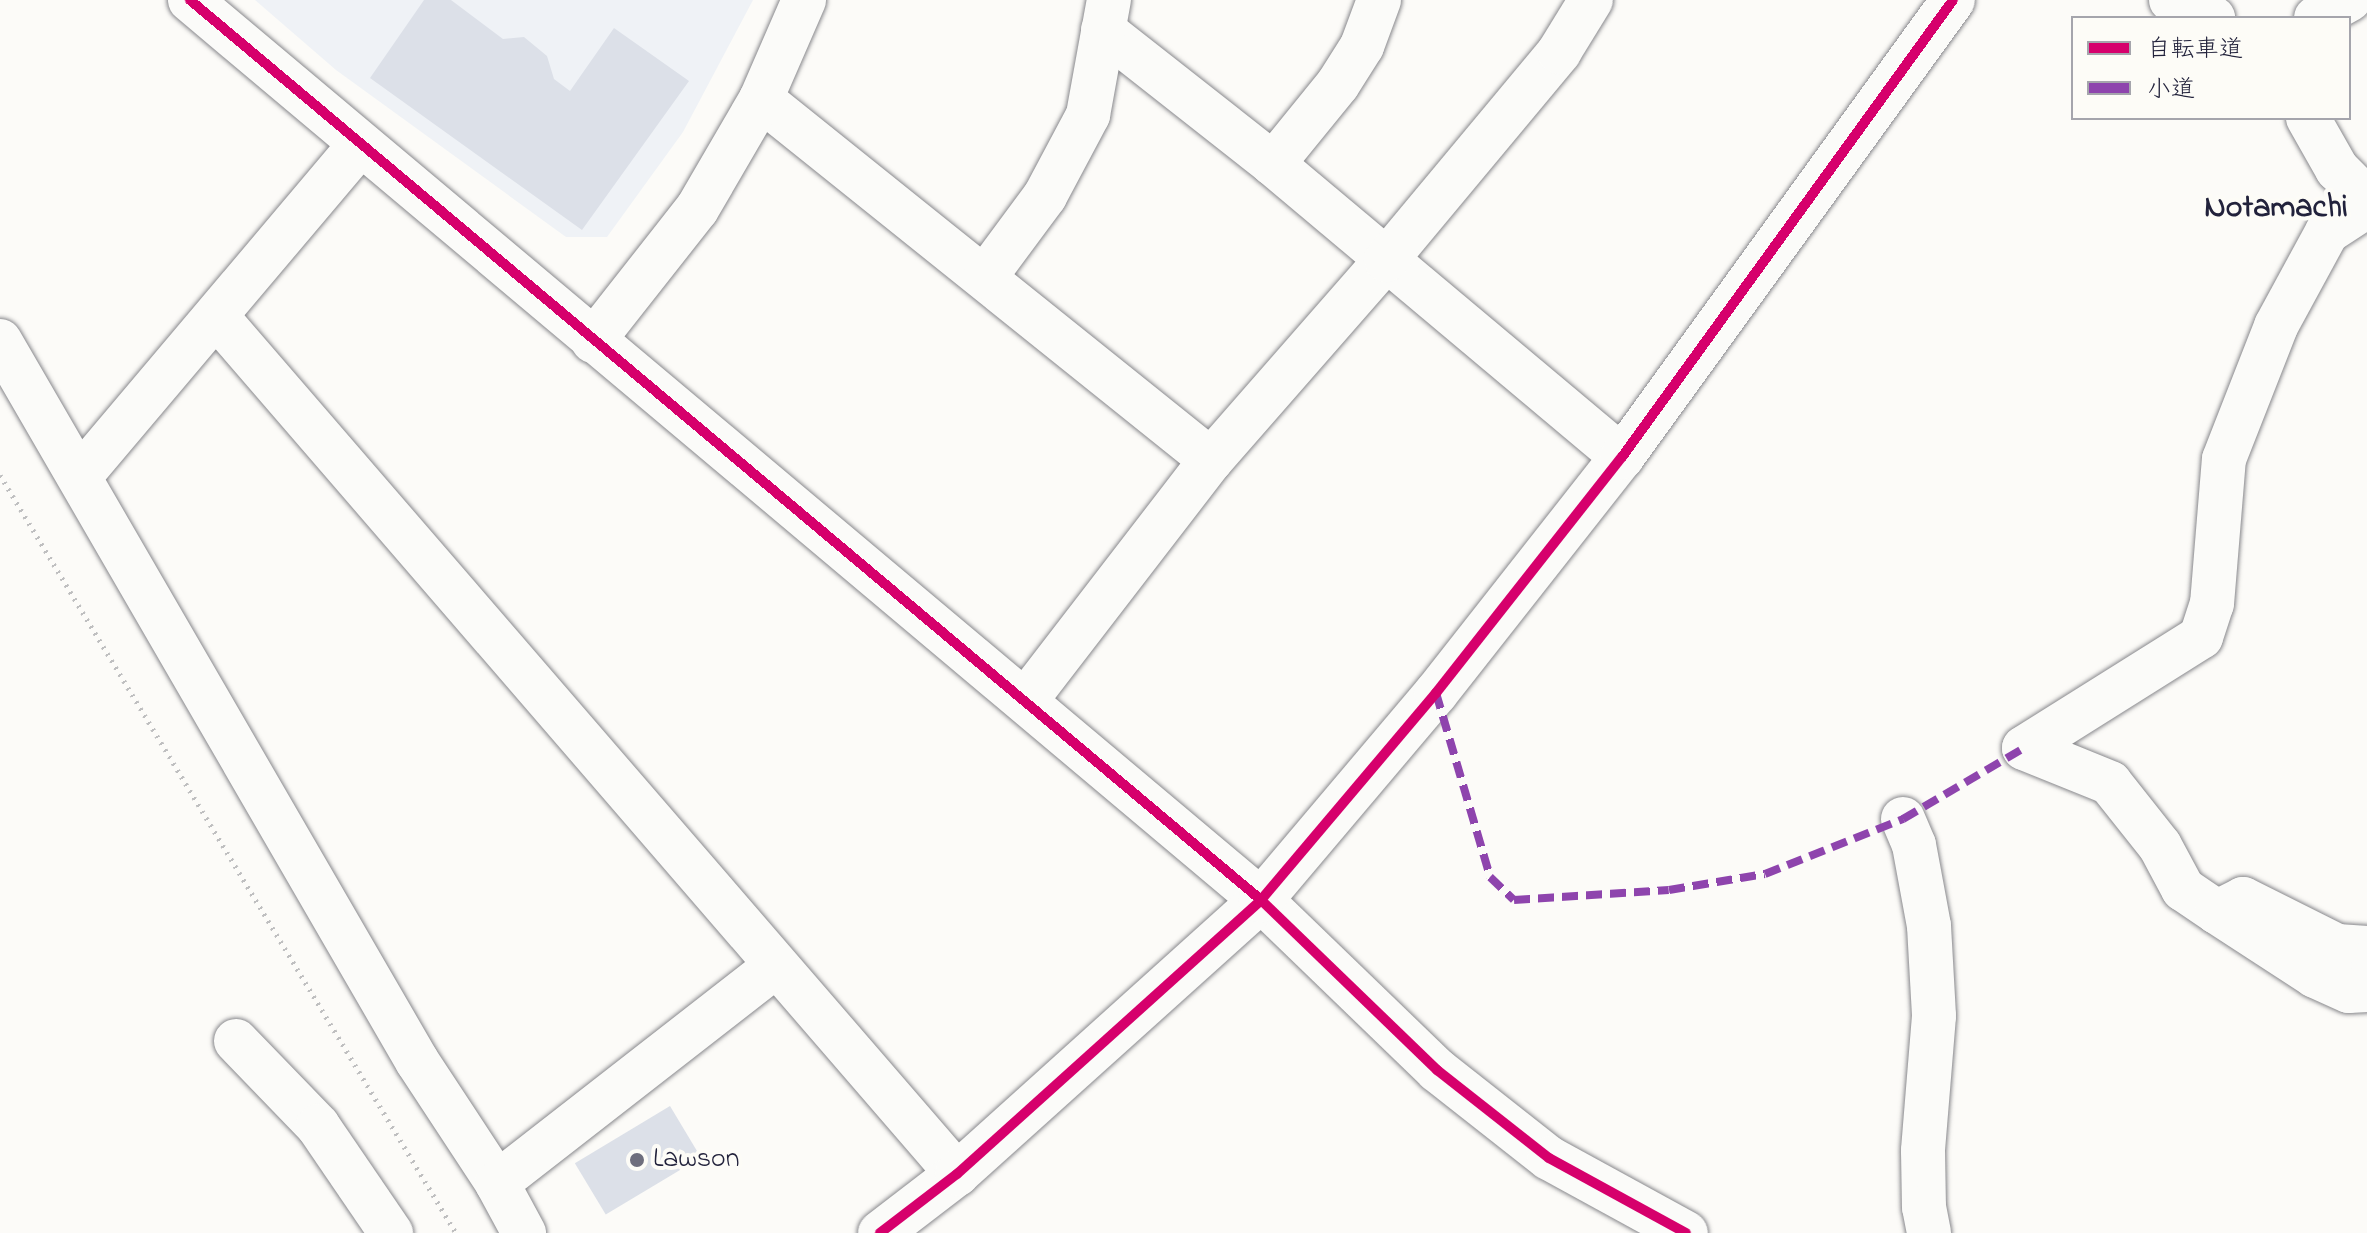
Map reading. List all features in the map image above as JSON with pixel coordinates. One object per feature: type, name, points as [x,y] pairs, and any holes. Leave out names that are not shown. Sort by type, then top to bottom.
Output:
[{"type":"street","points":[[190,0],[359,146],[1026,700],[1261,900],[1437,1070],[1549,1158],[1686,1233]]},
{"type":"street","points":[[593,341],[697,209],[761,99],[804,0]]},
{"type":"street","points":[[1273,164],[1338,84],[1362,46],[1379,0]]},
{"type":"street","points":[[1026,700],[1211,460],[1386,260],[1559,52],[1591,0]]},
{"type":"street","points":[[880,1233],[957,1174],[1261,900],[1436,693],[1622,457],[1953,0]]},
{"type":"street","points":[[2171,0],[2208,16]]},
{"type":"street","points":[[2320,16],[2349,0]]},
{"type":"street","points":[[985,277],[1045,196],[1088,115],[1106,15]]},
{"type":"street","points":[[1106,15],[1273,164],[1622,457]]},
{"type":"street","points":[[761,99],[1211,460]]},
{"type":"street","points":[[2309,120],[2337,169],[2367,199]]},
{"type":"street","points":[[80,476],[359,146]]},
{"type":"street","points":[[2367,206],[2327,232],[2276,326],[2224,459],[2212,604],[2201,637],[2024,748],[2110,783],[2160,846],[2183,889],[2315,976],[2349,991],[2367,990]]},
{"type":"street","points":[[216,316],[957,1174]]},
{"type":"street","points":[[0,341],[417,1061],[497,1183],[524,1233]]},
{"type":"street","points":[[1903,819],[1914,845],[1929,926],[1934,1016],[1923,1151],[1924,1207],[1929,1233]]},
{"type":"street","points":[[2217,912],[2243,899],[2337,946],[2367,948]]},
{"type":"street","points":[[497,1183],[776,966]]},
{"type":"street","points":[[236,1041],[318,1126],[391,1233]]},
{"type":"path","points":[[0,475],[456,1233]]},
{"type":"shaded area","points":[[255,0],[753,0],[683,132],[607,237],[566,237],[336,70]]},
{"type":"building","points":[[424,0],[451,0],[503,39],[524,37],[547,56],[554,79],[570,91],[614,28],[689,81],[582,230],[370,78]]},
{"type":"building","name":"Lawson","points":[[670,1106],[701,1157],[606,1215],[575,1163]]},
{"type":"marked path","points":[[1436,693],[1490,877],[1514,900],[1669,890],[1765,874],[1903,819],[2024,748]]},
{"type":"cycle path","points":[[190,0],[1261,900],[1437,1070],[1549,1158],[1686,1233]]},
{"type":"cycle path","points":[[880,1233],[957,1174],[1261,900],[1436,693],[1622,457],[1953,0]]},
{"type":"place","name":"Lawson","points":[[637,1160]]},
{"type":"district","name":"Notamachi","points":[[2276,209]]}]
